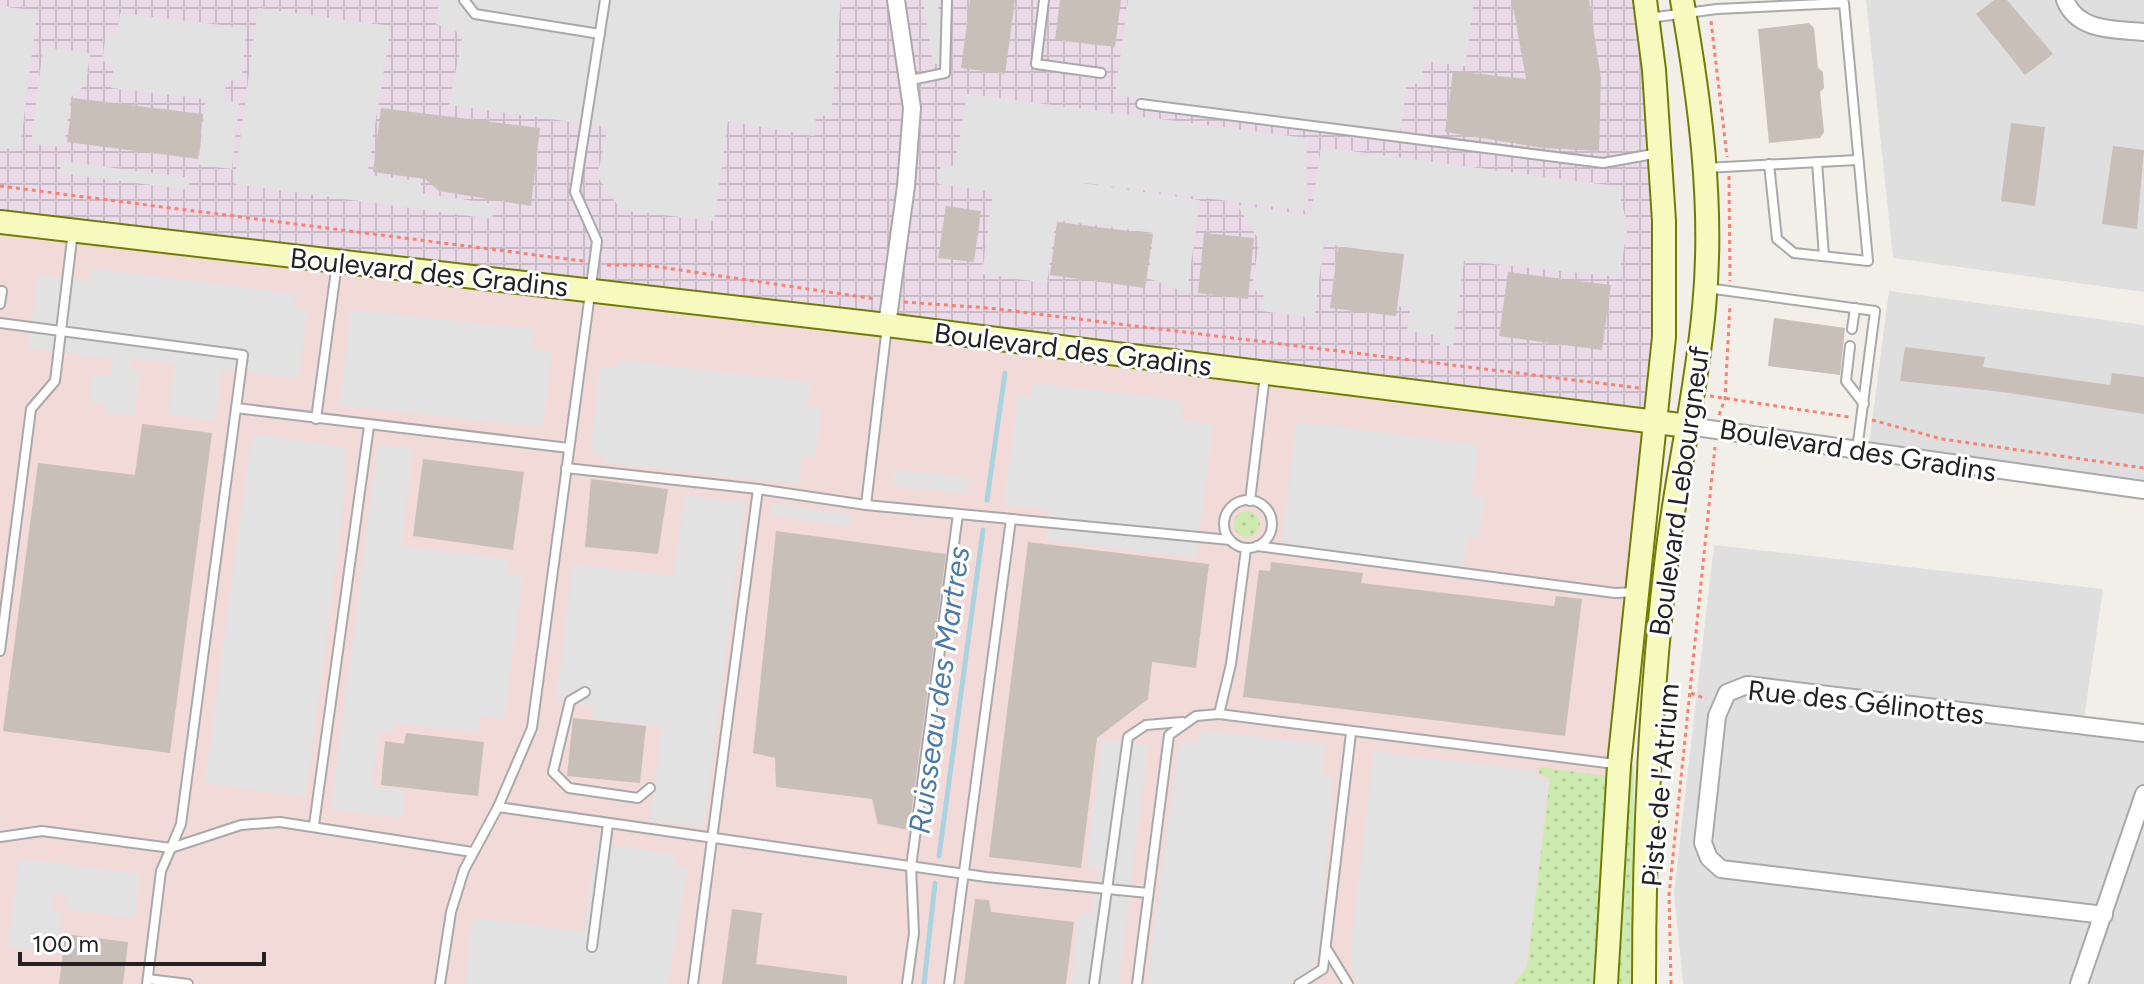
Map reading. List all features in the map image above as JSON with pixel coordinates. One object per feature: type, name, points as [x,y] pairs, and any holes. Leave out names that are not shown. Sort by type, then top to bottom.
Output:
[{"type":"main road","name":"Boulevard Lebourgneuf","points":[[1644,984],[1644,891],[1654,676],[1668,546],[1688,426],[1705,288],[1704,168],[1698,97],[1684,6]]},
{"type":"main road","name":"Boulevard Lebourgneuf","points":[[1606,984],[1619,765],[1656,421],[1666,282],[1660,153],[1646,9]]},
{"type":"main road","name":"Boulevard des Gradins","points":[[0,222],[887,325],[1688,426]]},
{"type":"street","points":[[887,325],[911,138],[911,80],[896,0]]},
{"type":"street","points":[[2065,0],[2069,11],[2082,22],[2144,32]]},
{"type":"street","name":"Boulevard des Gradins","points":[[1688,426],[2144,490]]},
{"type":"street","name":"Rue des Gélinottes","points":[[2104,915],[1721,869],[1709,858],[1703,843],[1717,716],[1727,693],[1747,685],[2144,733]]},
{"type":"street","points":[[2079,984],[2144,794]]},
{"type":"lane","points":[[464,0],[475,14],[600,34]]},
{"type":"lane","points":[[440,984],[451,912],[472,852],[498,807],[532,728],[597,241],[575,192],[605,0]]},
{"type":"lane","points":[[911,80],[945,73],[947,0]]},
{"type":"lane","points":[[1044,0],[1036,64],[1101,73]]},
{"type":"lane","points":[[1646,9],[1844,3],[1868,261],[1794,253],[1777,239],[1769,164]]},
{"type":"lane","points":[[1141,104],[1603,163],[1660,153]]},
{"type":"lane","points":[[1704,168],[1857,160]]},
{"type":"lane","points":[[1817,162],[1824,256]]},
{"type":"lane","points":[[0,651],[31,409],[55,381],[73,231]]},
{"type":"lane","points":[[316,419],[337,262]]},
{"type":"lane","points":[[1705,288],[1875,311],[1857,451]]},
{"type":"lane","points":[[0,304],[2,291]]},
{"type":"lane","points":[[1852,329],[1855,308]]},
{"type":"lane","points":[[0,323],[243,355],[181,824],[161,871],[148,981],[188,984]]},
{"type":"lane","points":[[866,505],[887,325]]},
{"type":"lane","points":[[1850,346],[1846,381],[1864,404]]},
{"type":"lane","points":[[1250,501],[1265,374]]},
{"type":"lane","points":[[236,408],[569,448]]},
{"type":"lane","points":[[314,825],[369,426]]},
{"type":"lane","points":[[566,468],[758,489],[866,505],[1230,540],[1246,549],[1266,539],[1272,524],[1266,508],[1250,501],[1237,503],[1225,517],[1224,525],[1230,540]]},
{"type":"lane","points":[[693,984],[758,489]]},
{"type":"lane","points":[[907,984],[914,933],[911,867],[958,514]]},
{"type":"lane","points":[[949,984],[961,873],[1011,519]]},
{"type":"lane","points":[[1257,546],[1615,593],[1636,592]]},
{"type":"lane","points":[[1219,714],[1231,664],[1246,549]]},
{"type":"lane","points":[[585,692],[570,701],[553,772],[569,788],[638,798],[650,788]]},
{"type":"lane","points":[[1094,984],[1128,737],[1146,725],[1219,714],[1619,765]]},
{"type":"lane","points":[[1137,984],[1169,735],[1182,722]]},
{"type":"lane","points":[[1299,984],[1323,969],[1351,733]]},
{"type":"lane","points":[[498,807],[911,867],[1148,893]]},
{"type":"lane","points":[[592,947],[608,824]]},
{"type":"lane","points":[[0,837],[42,831],[171,848],[241,825],[314,825],[472,852]]},
{"type":"lane","points":[[1326,948],[1348,984]]},
{"type":"path","points":[[0,186],[593,263],[646,265],[890,301],[989,308],[1637,388]]},
{"type":"path","points":[[1711,396],[1862,419],[1942,439],[2144,468]]},
{"type":"path","name":"Piste de l'Atrium","points":[[1671,984],[1669,895],[1715,446]]},
{"type":"shaded area","points":[[0,0],[1664,197],[1595,984],[0,984]]},
{"type":"shaded area","points":[[0,0],[1645,0],[1664,197],[1656,421],[0,221]]},
{"type":"shaded area","points":[[439,0],[841,0],[831,117],[816,114],[814,136],[728,121],[714,221],[621,210],[597,176],[608,127],[449,105],[463,34],[436,24]]},
{"type":"shaded area","points":[[923,0],[937,0],[947,62],[933,64]]},
{"type":"shaded area","points":[[1128,0],[1474,0],[1465,66],[1424,61],[1421,84],[1407,83],[1400,134],[1115,95]]},
{"type":"shaded area","points":[[1866,0],[2144,0],[2144,292],[1893,258]]},
{"type":"shaded area","points":[[0,6],[37,11],[20,150],[0,148]]},
{"type":"shaded area","points":[[258,8],[391,26],[367,175],[421,181],[421,193],[494,204],[492,219],[234,184]]},
{"type":"shaded area","points":[[120,13],[247,28],[241,81],[226,80],[224,100],[239,103],[232,169],[198,165],[206,99],[111,88],[114,63],[102,61],[106,34],[117,35]]},
{"type":"shaded area","points":[[43,47],[90,53],[86,84],[71,97],[64,147],[31,144]]},
{"type":"shaded area","points":[[967,94],[1306,138],[1308,211],[1068,181],[1200,200],[1187,293],[1148,278],[1154,233],[1056,220],[1047,283],[982,274],[993,192],[938,184],[941,165],[955,166]]},
{"type":"shaded area","points":[[1321,147],[1623,187],[1621,201],[1628,226],[1619,277],[1464,261],[1453,346],[1440,345],[1441,336],[1407,331],[1410,308],[1397,306],[1404,255],[1324,244],[1314,318],[1261,311],[1264,292],[1252,290],[1259,240],[1237,205],[1311,215]]},
{"type":"shaded area","points":[[62,161],[190,178],[189,190],[60,173]]},
{"type":"shaded area","points":[[90,268],[296,294],[294,308],[308,310],[299,378],[222,369],[215,421],[168,414],[176,364],[131,357],[130,369],[140,371],[134,416],[105,413],[106,404],[90,402],[93,374],[111,376],[113,359],[28,348],[38,275],[88,281]]},
{"type":"shaded area","points":[[1889,291],[2144,325],[2144,490],[1868,453]]},
{"type":"shaded area","points":[[351,310],[534,329],[532,349],[552,351],[543,427],[340,405]]},
{"type":"shaded area","points":[[619,360],[811,382],[808,406],[821,408],[815,457],[802,456],[799,485],[603,462],[603,455],[590,454],[600,366],[617,368]]},
{"type":"shaded area","points":[[1033,382],[1183,401],[1181,420],[1213,424],[1196,558],[1046,540],[1049,510],[1004,505],[1018,395],[1031,397]]},
{"type":"shaded area","points":[[1297,421],[1477,445],[1472,496],[1485,497],[1479,537],[1467,537],[1463,576],[1280,555]]},
{"type":"shaded area","points":[[252,434],[345,447],[345,490],[306,797],[205,783]]},
{"type":"shaded area","points":[[378,445],[413,449],[401,546],[509,559],[507,573],[523,575],[504,719],[480,716],[478,733],[395,723],[393,732],[379,731],[372,786],[405,790],[402,818],[331,809]]},
{"type":"shaded area","points":[[895,469],[969,478],[967,494],[893,485]]},
{"type":"shaded area","points":[[685,495],[745,502],[704,827],[650,821],[662,727],[592,718],[593,706],[556,701],[573,564],[674,576]]},
{"type":"shaded area","points":[[773,503],[851,515],[850,527],[771,515]]},
{"type":"shaded area","points":[[1714,545],[2103,589],[2083,725],[2144,733],[2144,984],[1683,984],[1674,892]]},
{"type":"shaded area","points":[[1201,730],[1326,744],[1322,774],[1333,779],[1320,949],[1312,969],[1286,984],[1147,984],[1179,742],[1196,745]]},
{"type":"shaded area","points":[[1102,739],[1148,744],[1119,984],[1071,984],[1079,913],[1092,914],[1099,868],[1086,866]]},
{"type":"shaded area","points":[[1374,751],[1538,771],[1538,777],[1549,779],[1526,967],[1512,984],[1360,984],[1352,971],[1351,948]]},
{"type":"shaded area","points":[[596,843],[676,854],[675,866],[688,869],[668,984],[465,984],[473,917],[584,932]]},
{"type":"shaded area","points":[[19,858],[140,874],[134,918],[66,909],[67,895],[54,893],[51,910],[63,912],[59,940],[42,938],[40,951],[8,947]]},
{"type":"green space","points":[[1247,511],[1256,515],[1260,524],[1256,533],[1247,537],[1238,533],[1234,524],[1238,515]]},
{"type":"green space","points":[[1629,764],[1634,765],[1632,984],[1619,984]]},
{"type":"green space","points":[[1540,767],[1606,776],[1593,984],[1514,984],[1527,967],[1550,778],[1539,774]]},
{"type":"building","points":[[970,0],[1015,0],[1005,74],[961,68]]},
{"type":"building","points":[[1060,0],[1121,0],[1115,47],[1055,40]]},
{"type":"building","points":[[1512,0],[1589,0],[1601,78],[1599,151],[1543,148],[1445,132],[1453,71],[1526,79]]},
{"type":"building","points":[[1994,0],[2007,0],[2053,54],[2025,75],[1976,14]]},
{"type":"building","points":[[1809,23],[1814,28],[1818,68],[1823,72],[1824,88],[1820,92],[1824,132],[1820,138],[1769,143],[1758,29]]},
{"type":"building","points":[[73,98],[203,114],[198,159],[67,142]]},
{"type":"building","points":[[381,108],[540,128],[531,206],[439,191],[425,179],[373,172]]},
{"type":"building","points":[[2011,123],[2045,127],[2035,206],[2001,201]]},
{"type":"building","points":[[2113,146],[2144,150],[2137,229],[2102,224]]},
{"type":"building","points":[[946,206],[981,211],[974,262],[938,258]]},
{"type":"building","points":[[1057,222],[1153,234],[1145,288],[1050,275]]},
{"type":"building","points":[[1204,233],[1254,238],[1248,299],[1198,293]]},
{"type":"building","points":[[1338,247],[1404,254],[1396,316],[1330,308]]},
{"type":"building","points":[[1508,272],[1611,285],[1602,350],[1499,336]]},
{"type":"building","points":[[1774,318],[1845,328],[1840,375],[1768,366]]},
{"type":"building","points":[[1905,347],[1985,357],[1983,367],[2110,385],[2112,373],[2144,377],[2144,414],[2003,392],[1900,381]]},
{"type":"building","points":[[142,424],[212,433],[170,753],[3,731],[38,463],[135,475]]},
{"type":"building","points":[[423,459],[524,472],[513,550],[413,536]]},
{"type":"building","points":[[591,479],[668,489],[658,554],[585,547]]},
{"type":"building","points":[[776,531],[946,554],[909,830],[878,824],[872,799],[776,787],[775,758],[753,753]]},
{"type":"building","points":[[1028,542],[1209,564],[1196,668],[1152,662],[1148,699],[1097,738],[1081,868],[989,857]]},
{"type":"building","points":[[1271,562],[1363,573],[1361,583],[1554,606],[1556,596],[1582,599],[1565,736],[1243,697],[1259,570],[1270,571]]},
{"type":"building","points":[[573,718],[646,726],[640,783],[567,776]]},
{"type":"building","points":[[406,733],[484,742],[478,796],[381,785],[385,741],[404,744]]},
{"type":"building","points":[[975,899],[989,900],[991,912],[1074,922],[1066,984],[964,984]]},
{"type":"building","points":[[732,909],[762,913],[756,964],[847,976],[847,984],[722,984]]},
{"type":"building","points":[[65,934],[128,942],[123,984],[59,984]]},
{"type":"waterway","name":"Ruisseau des Martres","points":[[987,500],[1005,373]]},
{"type":"waterway","name":"Ruisseau des Martres","points":[[939,856],[983,530]]},
{"type":"waterway","name":"Ruisseau des Martres","points":[[924,984],[935,883]]}]
